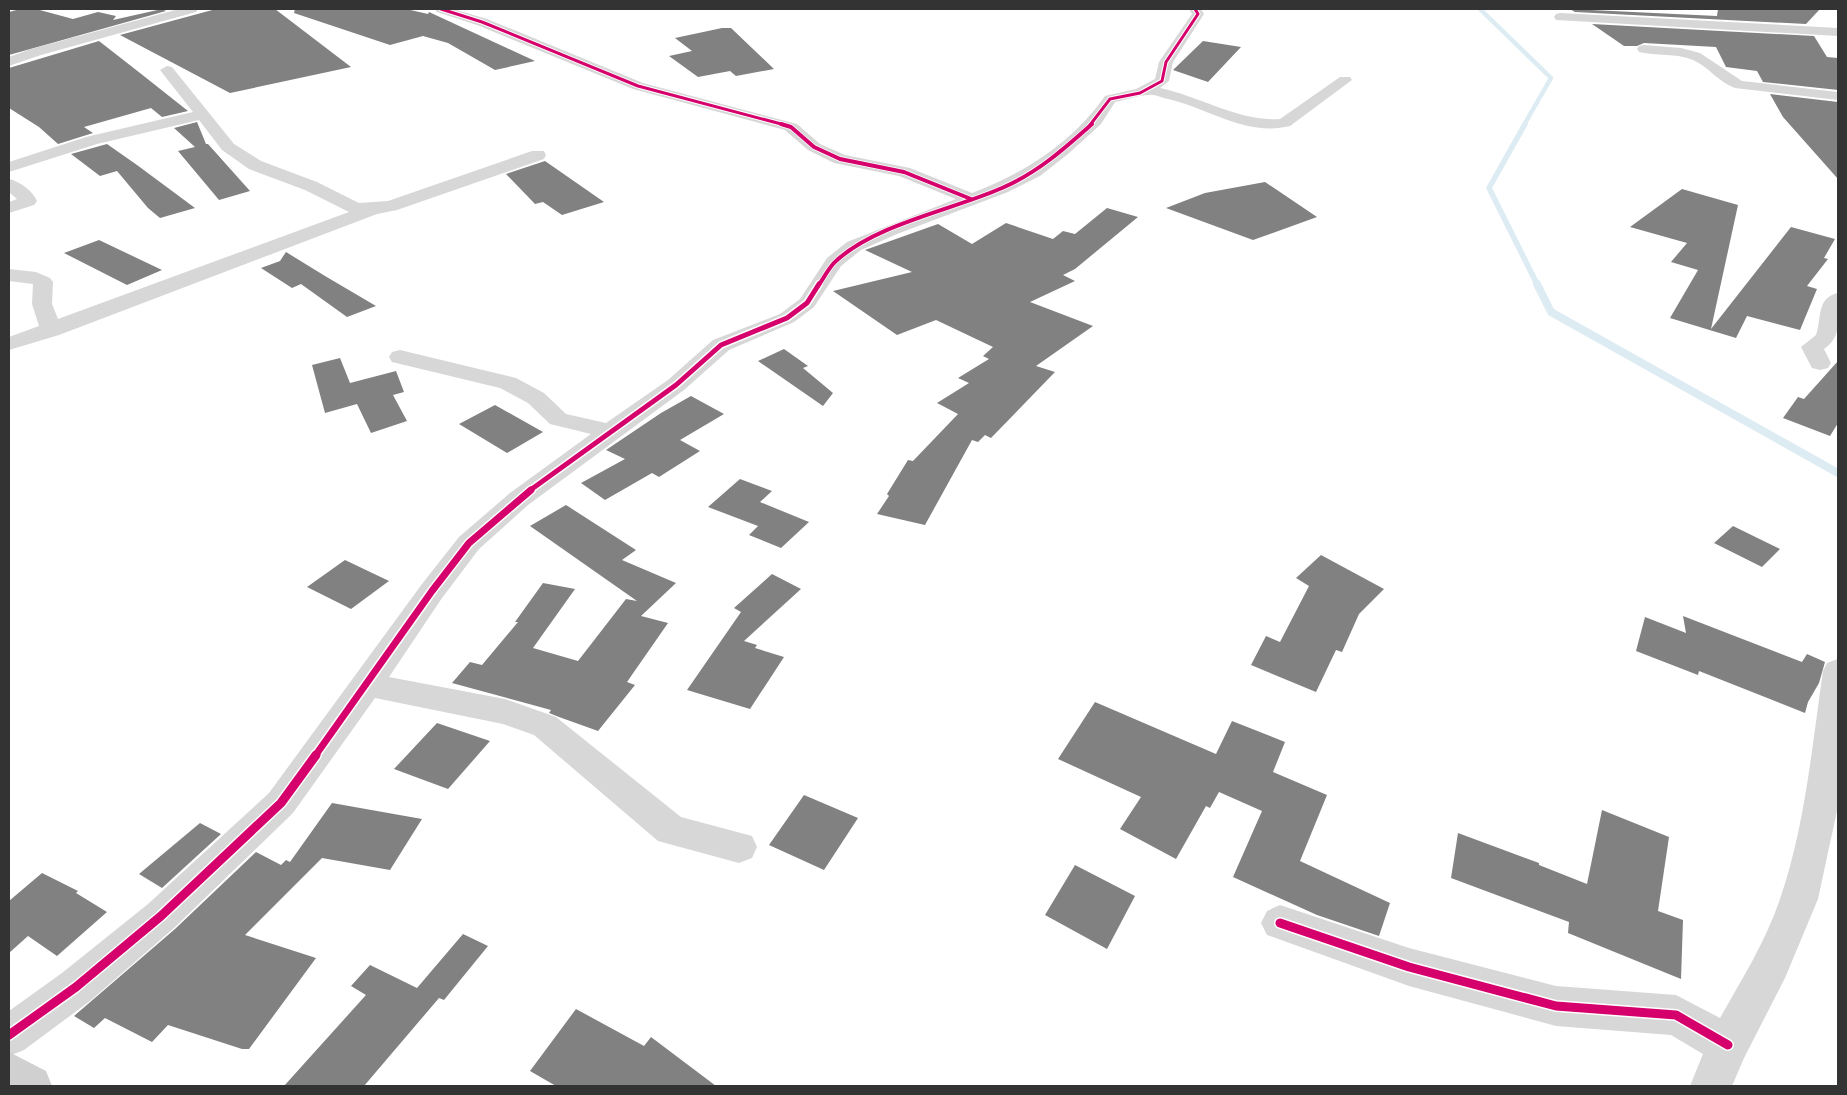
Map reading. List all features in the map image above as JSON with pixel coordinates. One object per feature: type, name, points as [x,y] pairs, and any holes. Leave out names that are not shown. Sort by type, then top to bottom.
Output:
[{"type":"main road","points":[[9,1073],[31,1086]]},
{"type":"street","points":[[9,62],[132,19],[192,9]]},
{"type":"street","points":[[441,9],[482,22],[638,86],[791,127],[814,148],[840,159],[904,172],[971,198]]},
{"type":"street","points":[[9,1034],[76,988],[161,916],[281,802],[367,685],[432,590],[469,543],[519,499],[610,431],[676,386],[721,345],[786,318],[806,302],[834,262],[854,246],[971,198],[1002,188],[1034,172],[1095,120],[1110,99],[1147,90],[1162,81],[1166,62],[1198,14],[1195,9]]},
{"type":"street","points":[[1560,17],[1838,25]]},
{"type":"street","points":[[1644,50],[1694,55],[1715,68],[1726,80],[1733,83],[1838,96]]},
{"type":"street","points":[[167,70],[228,147],[255,165],[312,186],[355,208],[373,209]]},
{"type":"street","points":[[1147,90],[1183,98],[1252,121],[1274,125],[1284,123],[1345,80]]},
{"type":"street","points":[[9,167],[92,140],[202,115]]},
{"type":"street","points":[[9,344],[373,209],[391,206],[538,155]]},
{"type":"street","points":[[9,184],[28,200],[9,208]]},
{"type":"street","points":[[9,275],[36,278],[43,282],[45,289],[42,304],[51,330]]},
{"type":"street","points":[[1820,363],[1812,347],[1820,343],[1830,330],[1830,308],[1838,299]]},
{"type":"street","points":[[400,357],[508,382],[536,398],[558,419],[610,431]]},
{"type":"street","points":[[1711,1086],[1728,1045],[1771,965],[1799,898],[1821,806],[1838,671]]},
{"type":"street","points":[[367,685],[506,712],[545,726],[671,830],[738,847]]},
{"type":"street","points":[[1280,923],[1409,967],[1556,1006],[1676,1015],[1728,1045]]},
{"type":"building","points":[[20,9],[36,9],[73,19],[98,12],[116,16],[113,20],[162,9],[166,11],[9,55],[9,12]]},
{"type":"building","points":[[216,9],[275,9],[351,67],[230,93],[120,35]]},
{"type":"building","points":[[295,9],[406,9],[428,14],[429,12],[535,61],[495,70],[448,43],[423,36],[390,45],[294,13]]},
{"type":"building","points":[[1570,9],[1717,16],[1718,9],[1820,9],[1806,24],[1575,12]]},
{"type":"building","points":[[1592,24],[1814,36],[1827,57],[1838,58],[1838,90],[1763,82],[1757,71],[1726,67],[1716,47],[1644,43],[1637,46],[1624,46]]},
{"type":"building","points":[[722,28],[731,28],[774,69],[736,76],[730,71],[698,77],[669,56],[692,51],[675,38]]},
{"type":"building","points":[[99,41],[188,111],[162,117],[151,108],[84,127],[93,133],[58,144],[39,127],[9,108],[9,68]]},
{"type":"building","points":[[1203,41],[1241,47],[1208,82],[1173,70]]},
{"type":"building","points":[[1770,94],[1838,102],[1838,179],[1783,117]]},
{"type":"building","points":[[197,122],[206,144],[250,191],[219,200],[178,151],[195,147],[174,128]]},
{"type":"building","points":[[107,144],[195,208],[160,218],[148,208],[117,171],[100,176],[71,154]]},
{"type":"building","points":[[545,161],[604,202],[562,215],[543,202],[535,204],[506,174]]},
{"type":"building","points":[[1265,182],[1317,217],[1253,240],[1166,208],[1205,193]]},
{"type":"building","points":[[1682,189],[1738,205],[1711,329],[1791,227],[1835,239],[1824,258],[1828,259],[1807,286],[1817,289],[1800,330],[1747,316],[1736,338],[1670,318],[1698,270],[1671,262],[1687,243],[1630,227]]},
{"type":"building","points":[[1107,208],[1138,217],[1075,269],[1063,275],[1075,281],[1030,302],[1093,326],[1036,366],[1055,372],[991,438],[985,435],[978,442],[972,440],[925,525],[877,514],[908,460],[913,461],[958,414],[937,403],[969,383],[958,378],[989,359],[983,356],[993,347],[936,320],[897,335],[833,291],[912,272],[865,250],[938,224],[972,244],[1006,223],[1053,239],[1063,231],[1075,234]]},
{"type":"building","points":[[99,240],[162,270],[127,285],[64,253]]},
{"type":"building","points":[[286,252],[376,306],[347,317],[301,284],[292,288],[261,268],[280,261]]},
{"type":"building","points":[[784,349],[808,366],[803,368],[833,393],[823,406],[758,361]]},
{"type":"building","points":[[340,358],[350,383],[396,371],[404,392],[393,395],[407,421],[371,433],[357,404],[325,413],[312,365]]},
{"type":"building","points":[[1838,361],[1838,423],[1830,436],[1783,418],[1798,397],[1804,399]]},
{"type":"building","points":[[691,396],[724,414],[680,440],[700,451],[659,477],[652,473],[605,500],[581,483],[625,459],[606,450],[661,413]]},
{"type":"building","points":[[495,405],[543,432],[507,453],[459,424]]},
{"type":"building","points":[[740,479],[772,491],[760,502],[809,522],[781,548],[749,535],[758,526],[708,507]]},
{"type":"building","points":[[566,505],[636,550],[622,560],[676,583],[641,616],[668,623],[627,682],[635,685],[598,731],[549,713],[551,710],[452,683],[470,662],[482,665],[518,622],[515,622],[543,583],[575,589],[533,648],[578,661],[626,599],[637,601],[530,526]]},
{"type":"building","points":[[1733,526],[1780,549],[1762,567],[1714,543]]},
{"type":"building","points":[[1321,555],[1384,589],[1359,614],[1342,652],[1336,650],[1316,692],[1251,665],[1266,636],[1280,642],[1309,586],[1296,578]]},
{"type":"building","points":[[345,560],[389,581],[351,609],[307,587]]},
{"type":"building","points":[[772,574],[801,589],[744,641],[757,645],[755,648],[784,657],[750,709],[687,690],[741,612],[734,608]]},
{"type":"building","points":[[1683,616],[1802,662],[1807,654],[1825,662],[1819,683],[1808,702],[1805,713],[1699,671],[1698,675],[1636,651],[1645,617],[1686,633]]},
{"type":"building","points":[[1095,702],[1216,754],[1232,721],[1285,742],[1273,772],[1327,795],[1300,861],[1390,903],[1379,936],[1317,915],[1233,877],[1262,811],[1219,792],[1210,808],[1206,806],[1176,859],[1120,829],[1141,797],[1058,759]]},
{"type":"building","points":[[437,723],[490,741],[448,789],[394,769]]},
{"type":"building","points":[[804,795],[858,818],[824,870],[769,845]]},
{"type":"building","points":[[332,803],[422,819],[390,870],[322,858],[245,935],[316,958],[249,1049],[242,1049],[168,1025],[152,1042],[105,1018],[94,1028],[74,1016],[175,929],[256,852],[281,865],[286,860],[290,862]]},
{"type":"building","points":[[1602,810],[1669,837],[1658,911],[1683,920],[1681,979],[1568,933],[1569,922],[1451,878],[1458,833],[1539,863],[1539,865],[1587,884]]},
{"type":"building","points":[[200,823],[221,834],[162,888],[139,874]]},
{"type":"building","points":[[1075,865],[1135,896],[1107,949],[1045,915]]},
{"type":"building","points":[[42,873],[78,891],[76,893],[107,912],[57,956],[28,936],[9,953],[9,901]]},
{"type":"building","points":[[463,934],[488,946],[444,1000],[439,998],[364,1086],[284,1086],[366,995],[351,986],[370,965],[417,988]]},
{"type":"building","points":[[576,1009],[644,1046],[651,1037],[716,1086],[556,1086],[530,1071]]},
{"type":"waterway","points":[[1480,9],[1551,78],[1524,125]]},
{"type":"waterway","points":[[1525,124],[1489,188],[1551,312],[1838,473]]},
{"type":"cycle path","points":[[441,9],[482,22],[638,86],[791,127],[814,147],[840,159],[904,172],[971,199]]},
{"type":"cycle path","points":[[9,1035],[76,987],[161,916],[281,803],[367,685],[432,591],[469,543],[519,499],[610,431],[676,385],[721,345],[787,318],[807,303],[834,262],[854,246],[890,230],[1002,188],[1034,172],[1062,151],[1095,121],[1110,99],[1140,93],[1162,81],[1166,62],[1198,14],[1195,9]]},
{"type":"cycle path","points":[[1280,923],[1409,967],[1556,1006],[1676,1015],[1728,1045]]}]
